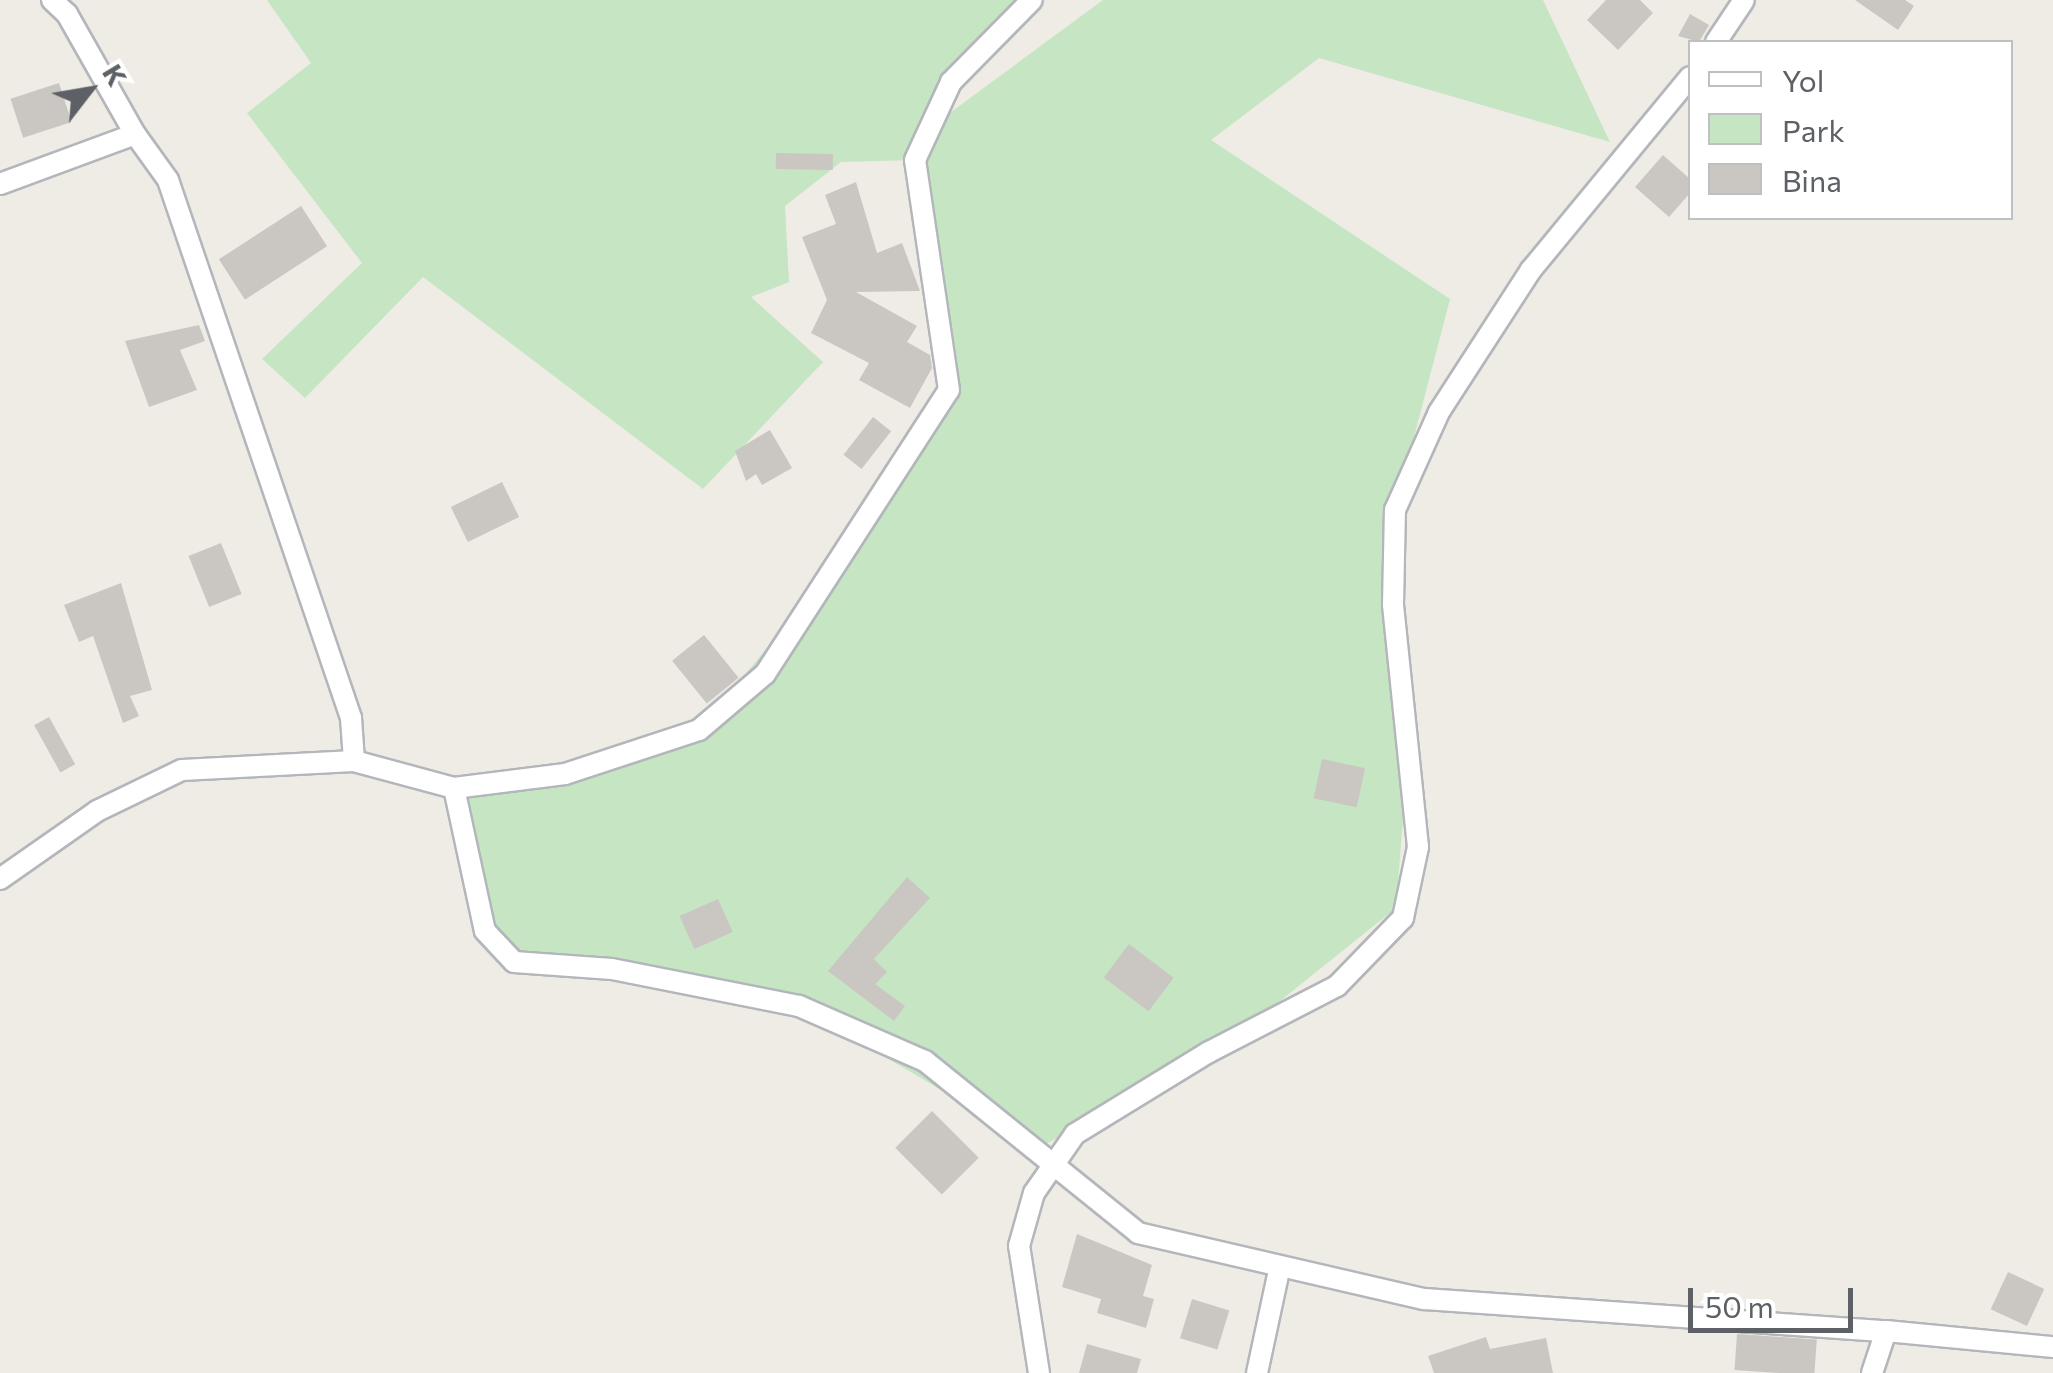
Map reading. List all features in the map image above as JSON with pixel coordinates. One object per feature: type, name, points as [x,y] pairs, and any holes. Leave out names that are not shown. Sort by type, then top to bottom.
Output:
[{"type":"street","points":[[52,0],[67,14],[135,134],[168,180],[351,718],[354,761]]},
{"type":"street","points":[[0,879],[97,811],[182,770],[354,761],[454,788],[565,774],[698,730],[766,674],[949,390],[915,160],[951,82],[1032,0]]},
{"type":"street","points":[[1717,40],[1744,0]]},
{"type":"street","points":[[1039,1373],[1020,1246],[1034,1193],[1075,1134],[1209,1052],[1337,986],[1403,918],[1418,847],[1393,604],[1395,510],[1439,412],[1530,270],[1688,79]]},
{"type":"street","points":[[0,184],[135,134]]},
{"type":"street","points":[[454,788],[485,931],[514,962],[612,969],[799,1006],[926,1061],[1058,1162],[1138,1233],[1424,1299],[1886,1331],[2053,1348]]},
{"type":"street","points":[[1257,1373],[1280,1266]]},
{"type":"street","points":[[1872,1373],[1886,1331]]},
{"type":"green space","points":[[267,0],[1032,0],[951,82],[932,126],[1103,0],[1543,0],[1610,142],[1319,58],[1211,140],[1450,299],[1395,510],[1410,730],[1396,908],[1229,1042],[1039,1148],[799,1006],[500,948],[454,788],[595,764],[699,730],[845,554],[949,391],[914,160],[841,162],[785,206],[789,282],[751,297],[823,362],[703,489],[423,277],[305,398],[262,359],[362,263],[247,113],[311,63]]},
{"type":"building","points":[[1606,0],[1640,0],[1653,13],[1618,50],[1587,20]]},
{"type":"building","points":[[1855,0],[1905,0],[1914,6],[1898,30]]},
{"type":"building","points":[[1690,14],[1709,25],[1700,40],[1678,36]]},
{"type":"building","points":[[59,83],[72,122],[23,138],[10,99]]},
{"type":"building","points":[[776,153],[833,154],[833,170],[776,169]]},
{"type":"building","points":[[1663,155],[1688,177],[1688,195],[1669,217],[1635,187]]},
{"type":"building","points":[[856,182],[877,253],[902,243],[920,291],[856,292],[917,326],[907,342],[930,355],[932,368],[910,408],[859,380],[869,363],[811,333],[827,300],[802,237],[836,224],[825,195]]},
{"type":"building","points":[[301,206],[327,246],[245,300],[219,259]]},
{"type":"building","points":[[199,325],[205,341],[180,350],[197,390],[149,407],[125,341]]},
{"type":"building","points":[[873,417],[891,431],[862,469],[843,455]]},
{"type":"building","points":[[770,430],[792,468],[762,485],[756,474],[746,481],[735,451]]},
{"type":"building","points":[[502,482],[519,517],[468,542],[451,507]]},
{"type":"building","points":[[221,543],[242,594],[209,607],[189,556]]},
{"type":"building","points":[[121,583],[152,690],[130,696],[139,716],[123,723],[93,636],[79,642],[64,605]]},
{"type":"building","points":[[704,635],[739,678],[707,704],[672,661]]},
{"type":"building","points":[[49,717],[75,764],[60,772],[34,725]]},
{"type":"building","points":[[1322,759],[1365,768],[1357,807],[1314,798]]},
{"type":"building","points":[[907,877],[930,898],[874,959],[887,972],[875,984],[905,1006],[894,1021],[828,971]]},
{"type":"building","points":[[718,899],[733,932],[694,949],[680,916]]},
{"type":"building","points":[[1129,944],[1174,978],[1148,1011],[1104,978]]},
{"type":"building","points":[[932,1111],[979,1158],[942,1194],[895,1148]]},
{"type":"building","points":[[1077,1234],[1152,1265],[1143,1296],[1154,1299],[1146,1328],[1097,1313],[1101,1299],[1062,1287]]},
{"type":"building","points":[[2008,1272],[2044,1289],[2027,1326],[1991,1309]]},
{"type":"building","points":[[1192,1299],[1229,1310],[1217,1350],[1180,1338]]},
{"type":"building","points":[[1737,1334],[1817,1340],[1814,1373],[1734,1370]]},
{"type":"building","points":[[1486,1337],[1490,1349],[1546,1338],[1553,1373],[1434,1373],[1428,1356]]},
{"type":"building","points":[[1087,1344],[1141,1359],[1137,1373],[1079,1373]]}]
